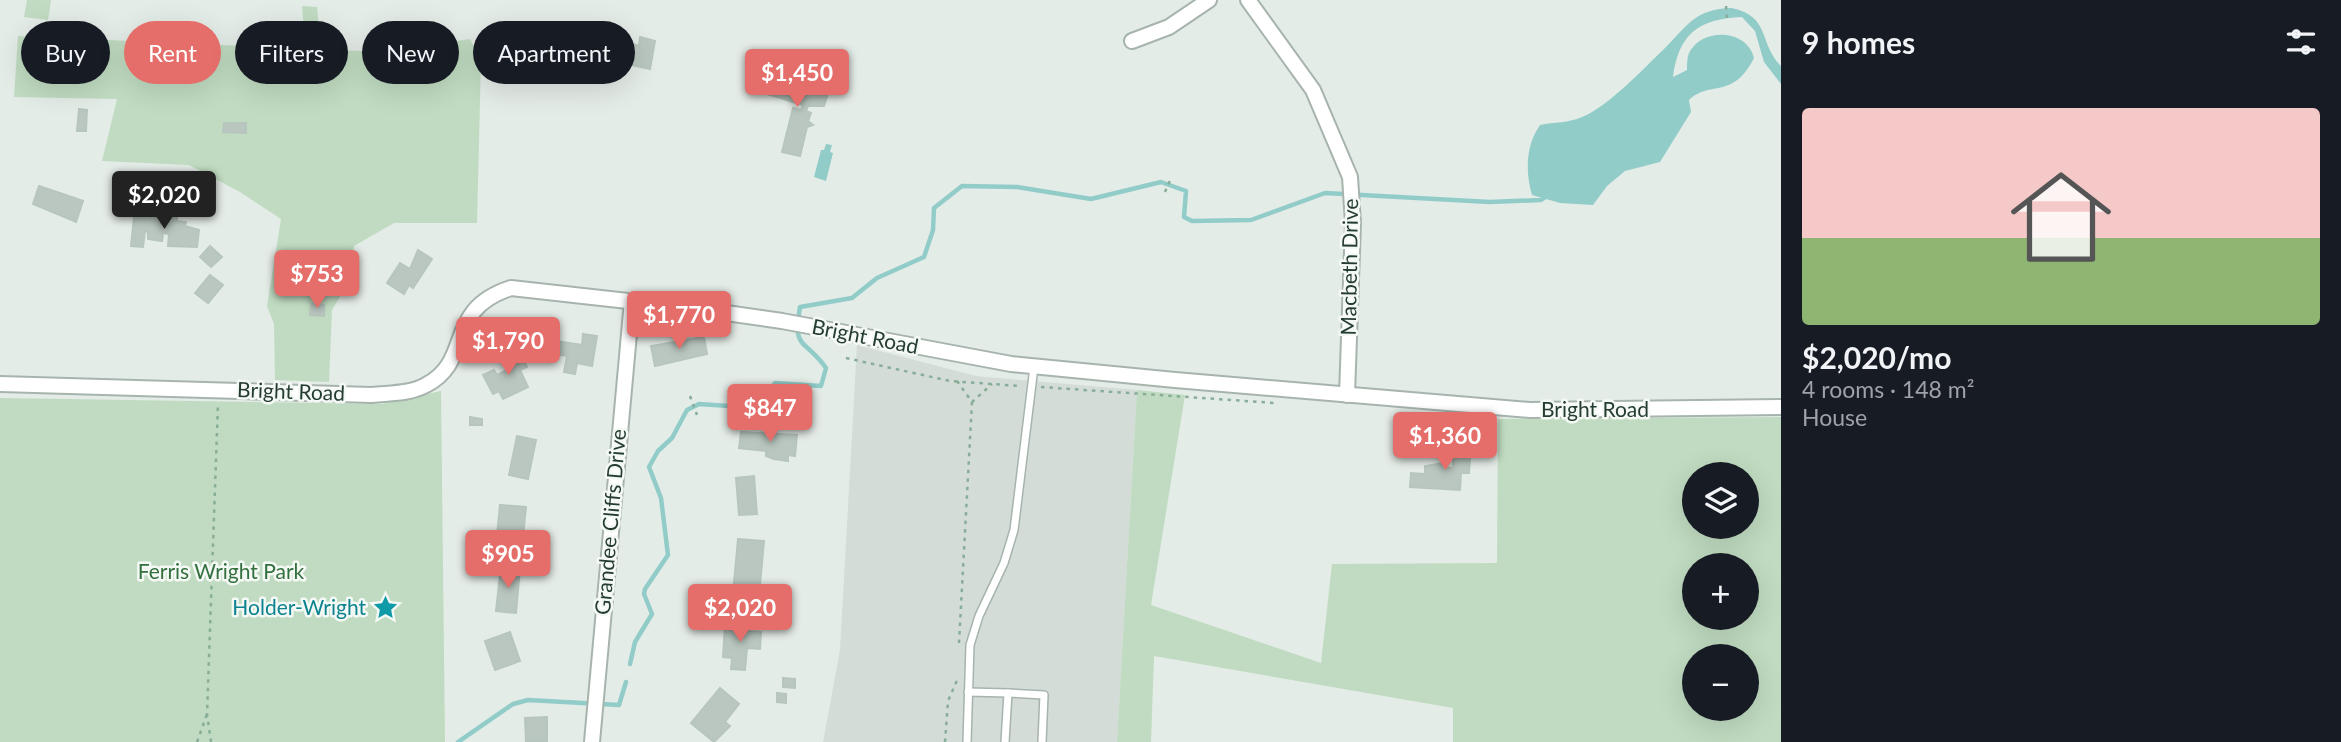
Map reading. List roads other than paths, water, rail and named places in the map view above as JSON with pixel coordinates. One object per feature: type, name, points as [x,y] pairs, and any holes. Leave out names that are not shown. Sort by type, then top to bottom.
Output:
[{"type":"street","points":[[1132,41],[1170,27],[1209,0]]},
{"type":"street","name":"Macbeth Drive","points":[[1248,0],[1313,90],[1351,194],[1347,395]]},
{"type":"street","name":"Bright Road","points":[[0,384],[402,393],[425,386],[440,376],[458,344],[467,318],[478,304],[491,294],[511,288],[782,321],[971,359],[1034,367],[1530,410],[1781,407]]},
{"type":"street","name":"Grandee Cliffs Drive","points":[[592,742],[632,301]]},
{"type":"lane","points":[[967,742],[970,645],[979,616],[1004,563],[1014,530],[1034,367]]},
{"type":"lane","points":[[968,692],[1044,695],[1042,742]]},
{"type":"lane","points":[[1005,742],[1007,693]]},
{"type":"water","points":[[1732,8],[1753,17],[1759,24],[1769,48],[1781,66],[1781,84],[1764,62],[1755,31],[1742,17],[1703,25],[1686,39],[1680,49],[1673,77],[1687,70],[1688,55],[1695,45],[1713,36],[1724,35],[1743,41],[1754,58],[1738,79],[1697,94],[1689,100],[1691,112],[1660,162],[1625,171],[1607,186],[1593,205],[1560,203],[1532,195],[1528,158],[1540,125],[1572,120],[1592,112],[1626,86],[1693,20],[1709,11]]},
{"type":"water","points":[[826,144],[832,145],[830,152],[833,153],[826,181],[814,177],[821,150],[824,150]]},
{"type":"waterway","points":[[630,664],[635,642],[652,614],[644,594],[645,589],[668,555],[661,498],[649,467],[658,451],[672,438],[687,410],[699,404],[758,408],[775,383],[821,386],[826,368],[799,338],[800,307],[852,298],[877,278],[924,257],[933,230],[934,208],[962,186],[1017,187],[1091,199],[1161,182],[1186,191],[1184,217],[1192,221],[1251,220],[1325,193],[1490,202],[1541,200],[1547,196]]},
{"type":"waterway","points":[[458,742],[513,704],[528,700],[619,705],[626,682]]},
{"type":"place","name":"Holder-Wright","points":[[386,608]]},
{"type":"park label","name":"Ferris Wright Park","points":[[221,572]]}]
